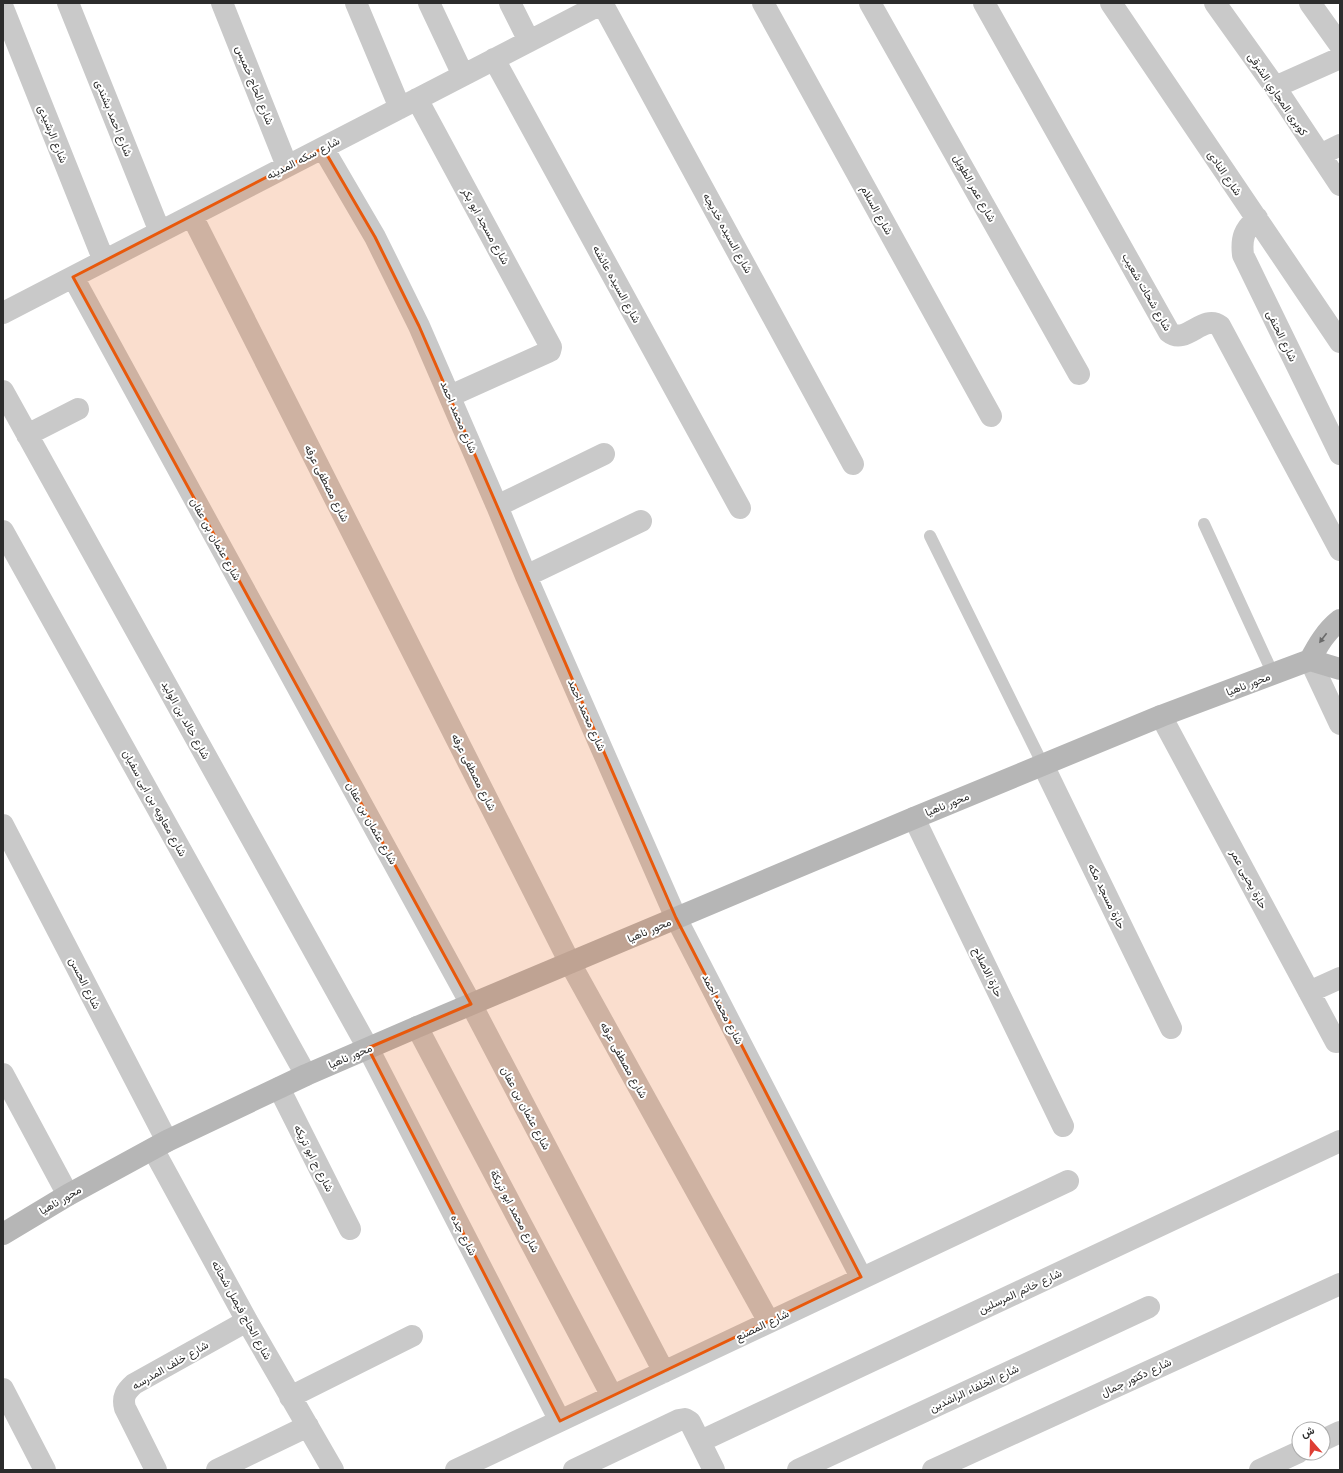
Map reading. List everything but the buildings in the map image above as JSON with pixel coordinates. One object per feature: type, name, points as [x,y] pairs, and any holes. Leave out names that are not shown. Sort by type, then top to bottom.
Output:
[{"type":"main road","points":[[1340,620],[1320,642],[1310,660],[1340,669]]},
{"type":"main road","name":"محور ناهيا","points":[[3,1234],[68,1195],[160,1145],[306,1075],[914,818],[1161,716],[1310,660]]},
{"type":"street","name":"شارع احمد بشندى","points":[[68,3],[160,232]]},
{"type":"street","name":"شارع الحاج خميس","points":[[222,3],[287,166]]},
{"type":"street","points":[[356,3],[408,103]]},
{"type":"street","points":[[429,3],[463,76]]},
{"type":"street","points":[[510,3],[529,41]]},
{"type":"street","name":"شارع سكه المدينه","points":[[3,313],[602,3]]},
{"type":"street","name":"شارع السيده خديجه","points":[[602,3],[853,464]]},
{"type":"street","name":"شارع السلام","points":[[763,3],[991,416]]},
{"type":"street","name":"شارع عمر الطويل","points":[[870,3],[1079,374]]},
{"type":"street","name":"شارع شحات شعيب","points":[[984,3],[1169,332],[1174,336],[1182,336],[1208,323],[1214,323],[1220,326],[1340,550]]},
{"type":"street","name":"شارع النادى","points":[[1110,3],[1340,342]]},
{"type":"street","name":"كوبرى المجاري الشرقى","points":[[1215,3],[1275,87],[1340,185]]},
{"type":"street","points":[[1310,3],[1340,45]]},
{"type":"street","name":"شارع الرشيدى","points":[[3,8],[104,261]]},
{"type":"street","points":[[1275,87],[1340,58]]},
{"type":"street","name":"شارع السيده عائشه","points":[[494,59],[740,508]]},
{"type":"street","name":"شارع مسجد ابو بكر","points":[[408,103],[551,347],[548,352],[450,396]]},
{"type":"street","points":[[1320,155],[1340,145]]},
{"type":"street","name":"شارع محمد احمد","points":[[323,148],[375,237],[398,281],[450,396],[498,506],[526,576],[676,918],[861,1277]]},
{"type":"street","name":"شارع مصطفى عرفه","points":[[192,216],[570,963],[768,1322]]},
{"type":"street","name":"شارع الحنفى","points":[[1257,218],[1249,226],[1244,235],[1242,245],[1243,255],[1340,454]]},
{"type":"street","name":"شارع عثمان بن عفان","points":[[73,277],[472,1004],[664,1372]]},
{"type":"street","name":"شارع خالد بن الوليد","points":[[3,391],[368,1048]]},
{"type":"street","points":[[27,435],[78,409]]},
{"type":"street","points":[[498,506],[604,454]]},
{"type":"street","points":[[526,576],[641,522]]},
{"type":"street","name":"شارع معاويه بن ابى سفيان","points":[[3,531],[306,1075]]},
{"type":"street","points":[[1310,660],[1340,724]]},
{"type":"street","name":"حارة يحيى عمر","points":[[1161,716],[1336,1042]]},
{"type":"street","name":"حارة مسجد مكه","points":[[1043,765],[1172,1028]]},
{"type":"street","name":"حارة الاصلاح","points":[[914,818],[1063,1126]]},
{"type":"street","name":"شارع الحسن","points":[[3,825],[160,1145]]},
{"type":"street","points":[[1309,992],[1340,978]]},
{"type":"street","name":"شارع محمد ابو تريكة","points":[[417,1027],[612,1396]]},
{"type":"street","name":"شارع جده","points":[[368,1048],[560,1421]]},
{"type":"street","points":[[3,1074],[68,1195]]},
{"type":"street","name":"شارع ح ابو تريكه","points":[[279,1088],[350,1229]]},
{"type":"street","name":"شارع خاتم المرسلين","points":[[701,1441],[1340,1141]]},
{"type":"street","name":"شارع الحاج فيصل شحاته","points":[[160,1145],[247,1321],[333,1470]]},
{"type":"street","name":"شارع المصنع","points":[[456,1470],[861,1277],[1068,1181]]},
{"type":"street","name":"شارع دكتور جمال","points":[[933,1470],[1340,1284]]},
{"type":"street","name":"شارع الخلفاء الراشدين","points":[[798,1470],[1149,1307]]},
{"type":"street","name":"شارع خلف المدرسه","points":[[156,1470],[125,1408],[124,1403],[126,1392],[134,1384],[247,1321]]},
{"type":"street","points":[[290,1397],[412,1336]]},
{"type":"street","points":[[3,1389],[45,1470]]},
{"type":"street","points":[[574,1470],[682,1419],[690,1422],[701,1441],[714,1470]]},
{"type":"street","points":[[217,1470],[308,1426]]},
{"type":"street","points":[[1260,1470],[1291,1456]]},
{"type":"lane","points":[[1204,524],[1273,674]]},
{"type":"lane","points":[[930,536],[1043,765]]},
{"type":"highlighted area","points":[[323,148],[375,237],[419,326],[676,918],[861,1277],[560,1421],[368,1048],[471,1004],[73,277]]}]
